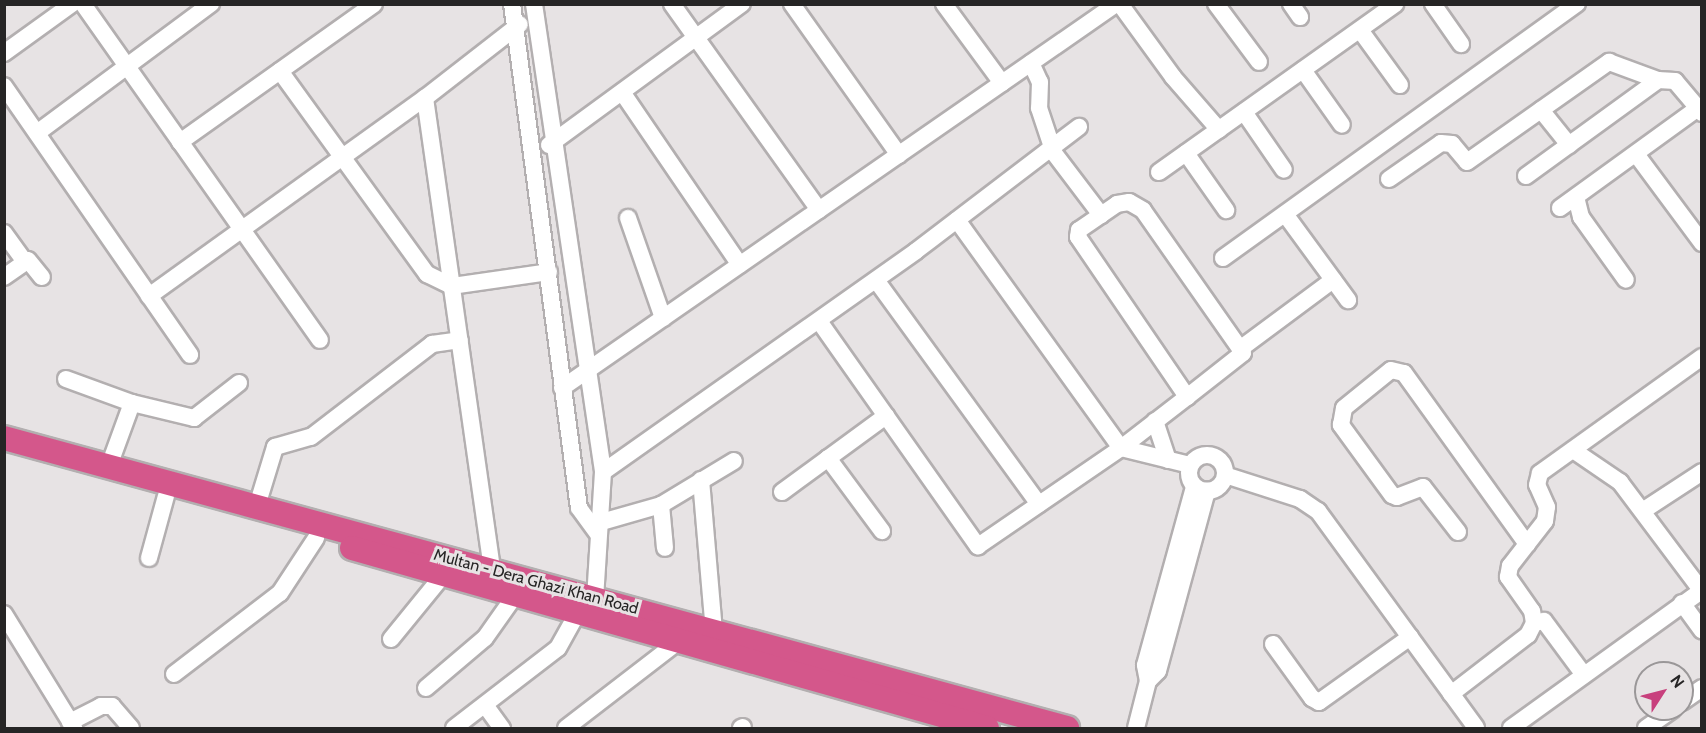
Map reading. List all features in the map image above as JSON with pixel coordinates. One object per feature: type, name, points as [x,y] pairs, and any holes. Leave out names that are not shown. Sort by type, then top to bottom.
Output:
[{"type":"highway","name":"Multan - Dera Ghazi Khan Road","points":[[4,438],[492,569],[679,641],[987,729]]},
{"type":"highway","name":"Multan - Dera Ghazi Khan Road","points":[[4,451],[516,594],[586,604],[714,631],[1033,724],[1067,729]]},
{"type":"street","points":[[4,53],[72,4]]},
{"type":"street","points":[[83,4],[320,340]]},
{"type":"street","points":[[37,133],[211,4]]},
{"type":"street","points":[[180,142],[374,4]]},
{"type":"street","points":[[512,4],[579,508],[597,528]]},
{"type":"street","points":[[672,4],[819,210]]},
{"type":"street","points":[[534,156],[742,4]]},
{"type":"street","points":[[792,4],[899,155]]},
{"type":"street","points":[[944,4],[1002,83]]},
{"type":"street","points":[[562,388],[1118,4],[1173,77],[1219,130]]},
{"type":"street","points":[[1216,4],[1259,62]]},
{"type":"street","points":[[1159,172],[1395,4]]},
{"type":"street","points":[[1433,4],[1461,44]]},
{"type":"street","points":[[1223,258],[1577,4]]},
{"type":"street","points":[[148,296],[425,98],[514,30],[534,6]]},
{"type":"street","points":[[454,729],[558,648],[586,604],[597,528],[603,472],[534,6]]},
{"type":"street","points":[[1360,30],[1400,85]]},
{"type":"street","points":[[1389,179],[1441,143],[1452,144],[1467,162],[1609,62],[1659,80],[1675,81],[1700,110],[1560,208]]},
{"type":"street","points":[[1031,63],[1040,82],[1039,108],[1052,147],[1101,215]]},
{"type":"street","points":[[1303,70],[1342,125]]},
{"type":"street","points":[[280,71],[427,274],[452,286],[549,272]]},
{"type":"street","points":[[1526,176],[1659,80]]},
{"type":"street","points":[[4,86],[190,355]]},
{"type":"street","points":[[622,92],[740,265]]},
{"type":"street","points":[[425,98],[492,569]]},
{"type":"street","points":[[1541,110],[1569,145]]},
{"type":"street","points":[[1244,112],[1284,170]]},
{"type":"street","points":[[603,472],[876,280],[1079,127]]},
{"type":"street","points":[[1186,153],[1227,210]]},
{"type":"street","points":[[1636,154],[1701,243]]},
{"type":"street","points":[[1576,197],[1581,217],[1626,280]]},
{"type":"street","points":[[819,321],[978,546],[1121,448],[1155,422],[1187,397],[1243,353],[1143,210],[1129,202],[1117,204],[1079,230],[1081,244],[1187,397]]},
{"type":"street","points":[[1285,214],[1348,300]]},
{"type":"street","points":[[628,218],[663,318]]},
{"type":"street","points":[[957,220],[1121,448],[1190,465],[1208,454],[1221,461],[1225,475],[1219,487],[1200,489]]},
{"type":"street","points":[[4,232],[25,262]]},
{"type":"street","points":[[4,277],[28,260],[42,277]]},
{"type":"street","points":[[876,280],[1039,504]]},
{"type":"street","points":[[1240,349],[1333,280]]},
{"type":"street","points":[[258,506],[275,447],[312,437],[432,344],[460,340]]},
{"type":"street","points":[[1451,694],[1528,636],[1534,623],[1532,611],[1508,576],[1510,566],[1545,521],[1547,507],[1537,485],[1540,473],[1701,357]]},
{"type":"street","points":[[1458,532],[1423,487],[1397,497],[1392,495],[1341,425],[1344,408],[1391,370],[1404,373],[1527,544]]},
{"type":"street","points":[[66,379],[132,403],[194,418],[239,383]]},
{"type":"street","points":[[109,466],[132,403]]},
{"type":"street","points":[[782,492],[886,416]]},
{"type":"street","points":[[1155,422],[1168,460]]},
{"type":"street","points":[[1511,729],[1701,590],[1644,510],[1620,482],[1573,450]]},
{"type":"street","points":[[828,458],[882,531]]},
{"type":"street","points":[[597,528],[661,506],[734,461]]},
{"type":"street","points":[[1136,729],[1148,681],[1158,671],[1200,489],[1188,473],[1190,465]]},
{"type":"street","points":[[1644,510],[1701,472]]},
{"type":"street","points":[[1225,475],[1309,503],[1476,729]]},
{"type":"street","points":[[701,480],[714,631]]},
{"type":"street","points":[[149,558],[166,496]]},
{"type":"street","points":[[661,506],[665,548]]},
{"type":"street","points":[[174,674],[280,593],[316,538]]},
{"type":"street","points":[[391,639],[444,574]]},
{"type":"street","points":[[426,688],[485,638],[516,594]]},
{"type":"street","points":[[1682,603],[1701,631]]},
{"type":"street","points":[[4,614],[72,725],[101,706],[111,706],[131,729]]},
{"type":"street","points":[[1534,623],[1544,621],[1584,675]]},
{"type":"street","points":[[1273,644],[1312,698],[1319,702],[1410,637]]},
{"type":"street","points":[[566,729],[679,641]]},
{"type":"street","points":[[485,705],[502,729]]}]
